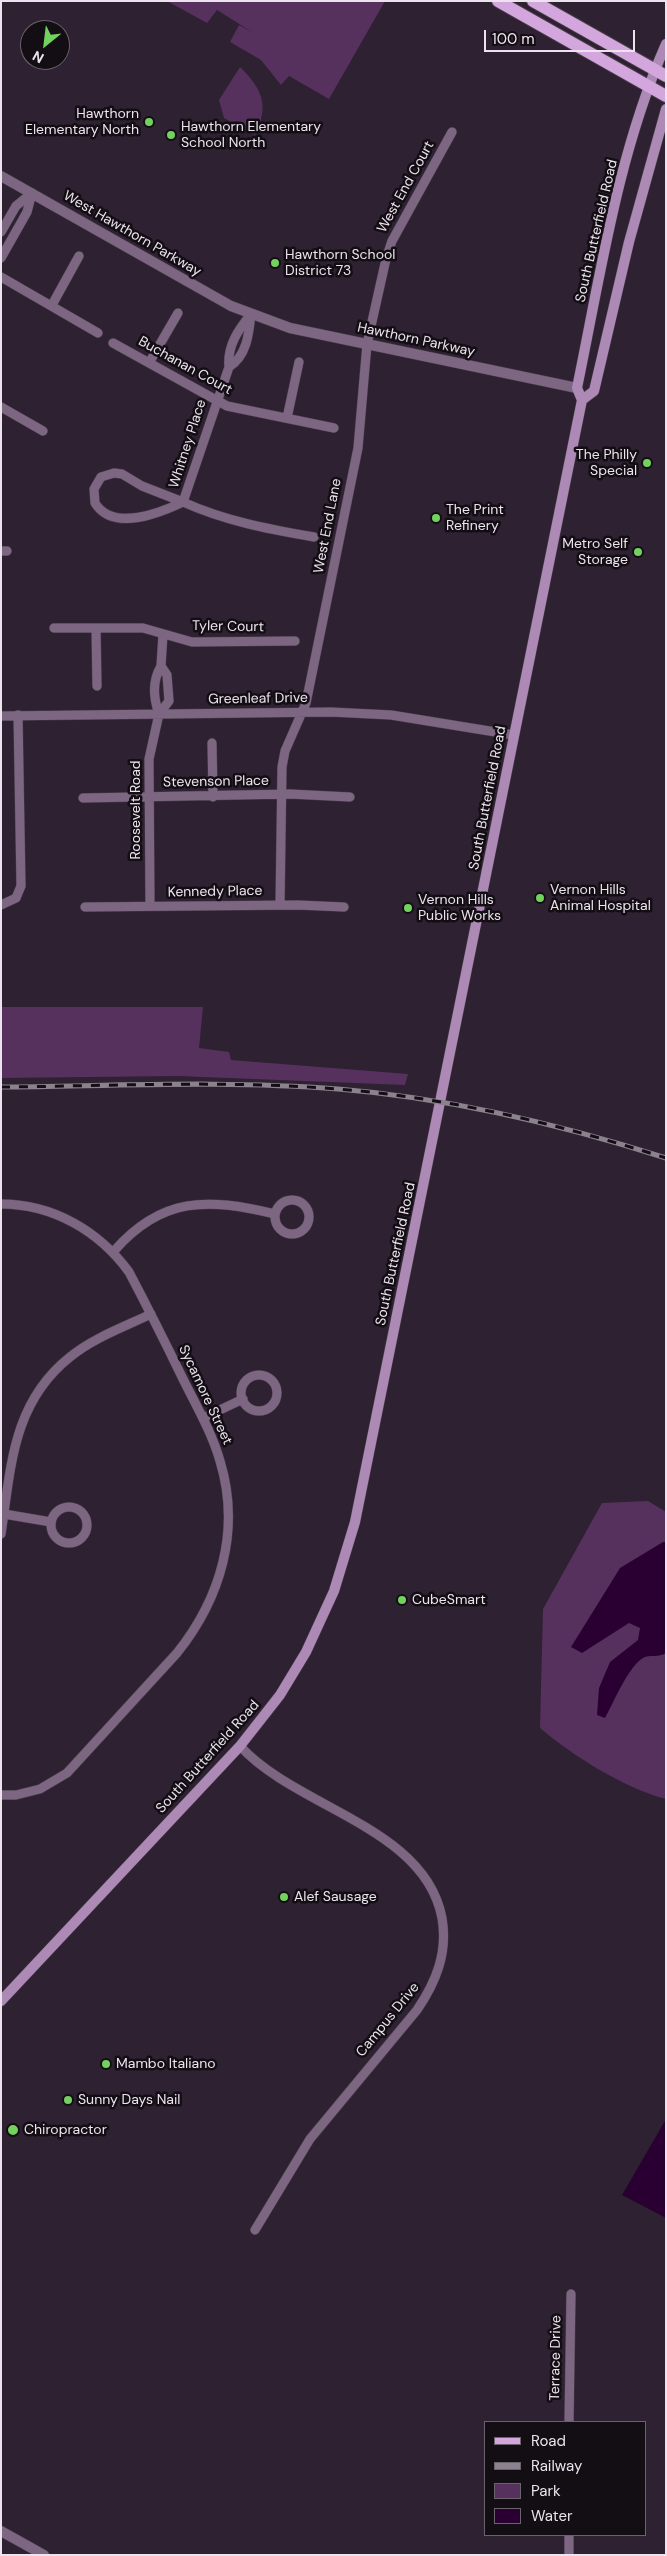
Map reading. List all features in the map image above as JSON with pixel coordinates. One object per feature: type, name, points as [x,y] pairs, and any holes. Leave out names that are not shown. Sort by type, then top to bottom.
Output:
[{"type":"main road","points":[[498,1],[666,96]]},
{"type":"main road","points":[[533,1],[660,73]]},
{"type":"main road","name":"South Butterfield Road","points":[[577,388],[617,193],[647,86],[660,73],[666,44]]},
{"type":"main road","name":"South Butterfield Road","points":[[1,2000],[240,1746],[280,1695],[306,1652],[328,1606],[350,1540],[582,400],[594,391],[629,242],[666,109]]},
{"type":"main road","points":[[577,388],[582,400]]},
{"type":"street","name":"West End Court","points":[[366,344],[392,241],[452,132]]},
{"type":"street","name":"West Hawthorn Parkway","points":[[1,176],[231,306],[251,314]]},
{"type":"street","points":[[1,232],[16,206],[32,193]]},
{"type":"street","points":[[1,258],[27,212],[32,193]]},
{"type":"street","points":[[52,305],[79,256]]},
{"type":"street","points":[[1,277],[98,333]]},
{"type":"street","points":[[150,363],[178,313]]},
{"type":"street","name":"Hawthorn Parkway","points":[[251,314],[290,328],[577,388]]},
{"type":"street","name":"Whitney Place","points":[[183,502],[229,367],[239,361],[249,334],[251,314]]},
{"type":"street","name":"Buchanan Court","points":[[113,342],[227,406],[334,428]]},
{"type":"street","name":"West End Lane","points":[[280,905],[281,795],[285,752],[307,699],[358,448],[366,344]]},
{"type":"street","points":[[288,418],[299,362]]},
{"type":"street","points":[[1,407],[43,431]]},
{"type":"street","points":[[183,502],[158,514],[123,518],[105,513],[99,509],[93,495],[101,477],[114,473],[122,474],[142,486],[183,502],[213,515],[265,528],[314,537]]},
{"type":"street","name":"Tyler Court","points":[[54,628],[143,628],[192,642],[295,641]]},
{"type":"street","points":[[96,628],[97,686]]},
{"type":"street","points":[[159,714],[154,700],[155,676],[161,666],[163,634]]},
{"type":"street","points":[[159,714],[169,701],[167,675],[161,666]]},
{"type":"street","name":"Greenleaf Drive","points":[[1,716],[302,712],[391,715],[514,734]]},
{"type":"street","name":"Roosevelt Road","points":[[150,906],[149,759],[159,714]]},
{"type":"street","points":[[1,905],[16,898],[21,886],[18,716]]},
{"type":"street","points":[[212,743],[213,796]]},
{"type":"street","name":"Stevenson Place","points":[[83,798],[281,795],[350,797]]},
{"type":"street","name":"Kennedy Place","points":[[85,907],[280,905],[344,907]]},
{"type":"street","points":[[114,1252],[150,1219],[176,1208],[221,1203],[275,1214]]},
{"type":"street","name":"Sycamore Street","points":[[1,1204],[39,1208],[57,1214],[95,1236],[114,1252],[129,1272],[203,1418],[220,1460],[228,1503],[225,1558],[206,1610],[177,1653],[67,1772],[40,1789],[16,1795],[1,1795]]},
{"type":"street","points":[[1,1534],[17,1436],[37,1393],[70,1357],[90,1344],[151,1314]]},
{"type":"street","points":[[263,1375],[268,1377],[276,1386],[276,1398],[269,1408],[264,1410],[253,1409],[243,1399],[243,1385],[251,1377],[263,1375]]},
{"type":"street","points":[[203,1418],[243,1399]]},
{"type":"street","points":[[73,1507],[83,1513],[86,1529],[76,1541],[64,1542],[54,1535],[51,1522],[56,1512],[61,1508],[73,1507]]},
{"type":"street","points":[[4,1514],[51,1522]]},
{"type":"street","name":"Campus Drive","points":[[240,1746],[262,1768],[389,1842],[409,1856],[427,1880],[441,1912],[444,1929],[442,1958],[431,1990],[417,2010],[310,2139],[255,2230]]},
{"type":"street","name":"Terrace Drive","points":[[569,2421],[570,2294]]},
{"type":"street","points":[[1,2531],[44,2555]]},
{"type":"street","points":[[569,2536],[569,2555]]},
{"type":"green space","points":[[167,1],[385,1],[329,99],[289,76],[281,85],[261,60],[230,42],[239,25],[252,32],[217,10],[207,23]]},
{"type":"green space","points":[[240,67],[254,83],[263,106],[260,124],[255,135],[224,118],[219,100]]},
{"type":"green space","points":[[1,1007],[203,1007],[199,1048],[229,1052],[231,1060],[408,1074],[405,1085],[178,1076],[1,1078]]},
{"type":"green space","points":[[648,1501],[666,1512],[666,1799],[633,1787],[600,1770],[553,1739],[540,1728],[543,1609],[602,1503]]},
{"type":"water","points":[[666,1542],[666,1653],[643,1658],[637,1663],[622,1685],[605,1718],[597,1715],[599,1688],[610,1662],[638,1640],[640,1628],[629,1623],[582,1653],[571,1647],[620,1568]]},
{"type":"water","points":[[666,2119],[666,2218],[622,2195]]},
{"type":"railway","points":[[1,1087],[170,1084],[254,1085],[296,1086],[380,1093],[504,1114],[585,1134],[666,1158]]},
{"type":"place","name":"Hawthorn Elementary North","points":[[149,122]]},
{"type":"place","name":"Hawthorn Elementary School North","points":[[171,135]]},
{"type":"place","name":"Hawthorn School District 73","points":[[275,263]]},
{"type":"place","name":"The Philly Special","points":[[647,463]]},
{"type":"place","name":"The Print Refinery","points":[[436,518]]},
{"type":"place","name":"Metro Self Storage","points":[[638,552]]},
{"type":"place","name":"Vernon Hills Animal Hospital","points":[[540,898]]},
{"type":"place","name":"Vernon Hills Public Works","points":[[408,908]]},
{"type":"place","name":"CubeSmart","points":[[402,1600]]},
{"type":"place","name":"Alef Sausage","points":[[284,1897]]},
{"type":"place","name":"Mambo Italiano","points":[[106,2064]]},
{"type":"place","name":"Sunny Days Nail","points":[[68,2100]]},
{"type":"place","name":"Chiropractor","points":[[13,2130]]}]
